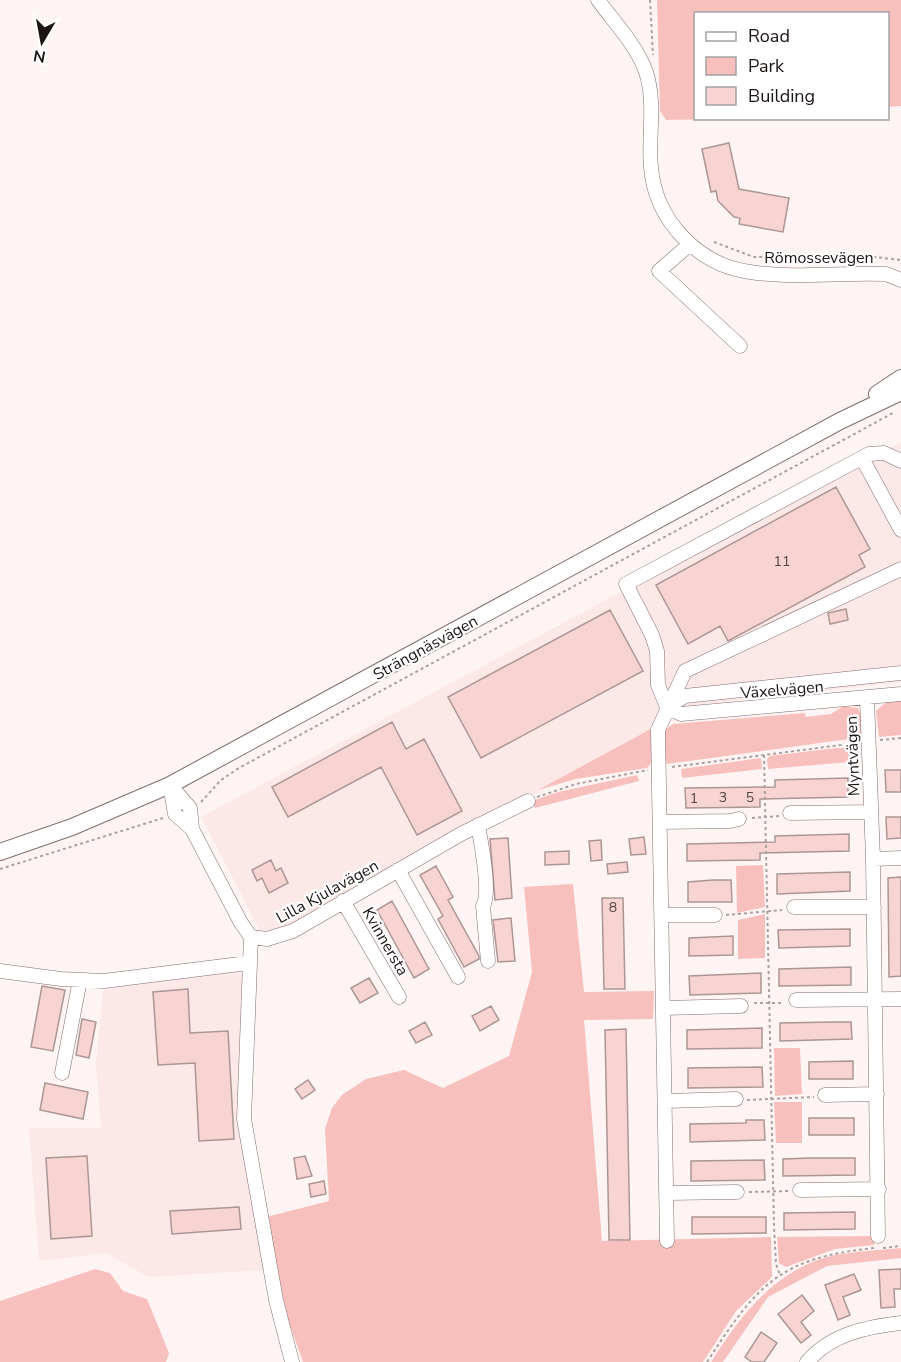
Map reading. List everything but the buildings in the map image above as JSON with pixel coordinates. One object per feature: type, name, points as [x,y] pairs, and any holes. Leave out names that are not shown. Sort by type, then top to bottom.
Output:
[{"type":"main road","name":"Strängnäsvägen","points":[[840,420],[901,378]]},
{"type":"main road","name":"Strängnäsvägen","points":[[0,852],[72,827],[170,785],[840,420],[901,392]]},
{"type":"street","name":"Römossevägen","points":[[598,0],[645,72],[650,91],[654,183],[666,215],[675,229],[690,244],[710,259],[748,272],[886,274],[901,280]]},
{"type":"street","points":[[690,244],[659,271],[740,346]]},
{"type":"street","points":[[667,707],[658,685],[657,651],[652,635],[626,584],[869,454],[884,453],[901,460]]},
{"type":"street","points":[[862,458],[901,530]]},
{"type":"street","points":[[667,1241],[668,1193],[664,1101],[658,730],[685,671],[901,569]]},
{"type":"street","points":[[667,707],[685,696],[901,673]]},
{"type":"street","name":"Växelvägen","points":[[667,707],[681,714],[867,699],[901,694]]},
{"type":"street","name":"Myntvägen","points":[[867,699],[874,907],[878,1236]]},
{"type":"street","points":[[170,785],[175,814],[192,829],[241,923],[251,937],[248,963],[249,1036],[244,1119],[276,1300],[292,1362]]},
{"type":"street","name":"Lilla Kjulavägen","points":[[251,937],[267,939],[281,936],[478,825],[528,801]]},
{"type":"street","name":"Myntvägen","points":[[790,813],[871,812]]},
{"type":"street","points":[[661,822],[739,819]]},
{"type":"street","points":[[478,825],[486,873],[486,901],[483,906],[489,962]]},
{"type":"street","points":[[873,859],[901,858]]},
{"type":"street","name":"Lilla Kjulavägen","points":[[398,870],[458,977]]},
{"type":"street","name":"Kvinnersta","points":[[343,901],[399,998]]},
{"type":"street","points":[[794,907],[874,907]]},
{"type":"street","points":[[662,915],[715,915]]},
{"type":"street","points":[[0,971],[80,980],[121,980],[248,963]]},
{"type":"street","points":[[62,1073],[80,980]]},
{"type":"street","points":[[799,1000],[901,999]]},
{"type":"street","points":[[663,1008],[739,1006]]},
{"type":"street","points":[[825,1095],[877,1094]]},
{"type":"street","points":[[664,1101],[736,1099]]},
{"type":"street","points":[[800,1190],[879,1189]]},
{"type":"street","points":[[668,1193],[738,1192]]},
{"type":"street","points":[[807,1362],[829,1344],[856,1330],[901,1323]]},
{"type":"path","points":[[645,72],[653,58],[650,0]]},
{"type":"path","points":[[714,242],[754,257],[857,255],[901,260]]},
{"type":"path","points":[[196,806],[221,780],[239,768],[899,409]]},
{"type":"path","points":[[528,801],[576,784],[658,768],[901,738]]},
{"type":"path","points":[[764,755],[773,1191],[776,1264],[780,1275]]},
{"type":"path","points":[[739,819],[790,813]]},
{"type":"path","points":[[0,870],[168,817]]},
{"type":"path","points":[[715,915],[744,915],[794,907]]},
{"type":"path","points":[[739,1006],[799,1000]]},
{"type":"path","points":[[736,1099],[771,1100],[825,1095]]},
{"type":"path","points":[[738,1192],[800,1190]]},
{"type":"path","points":[[707,1362],[739,1314],[780,1275],[828,1255],[901,1246]]},
{"type":"shaded area","points":[[901,442],[901,682],[696,705],[478,825],[264,938],[201,817]]},
{"type":"shaded area","points":[[239,970],[245,981],[238,1124],[265,1270],[148,1277],[106,1253],[39,1261],[29,1128],[101,1128],[96,1064],[103,990],[138,982]]},
{"type":"green space","points":[[657,0],[901,0],[901,106],[889,107],[889,12],[694,12],[694,119],[666,120],[660,111]]},
{"type":"green space","points":[[901,701],[901,735],[879,737],[876,711],[885,703]]},
{"type":"green space","points":[[843,706],[858,708],[863,718],[863,737],[667,764],[664,754],[665,730],[673,724],[805,713],[806,717],[831,714]]},
{"type":"green space","points":[[651,729],[651,763],[647,768],[576,779],[538,790]]},
{"type":"green space","points":[[848,748],[850,762],[768,769],[767,759],[770,756]]},
{"type":"green space","points":[[761,758],[762,769],[682,778],[681,769]]},
{"type":"green space","points":[[637,775],[639,781],[535,808],[532,801],[558,792]]},
{"type":"green space","points":[[763,865],[765,907],[737,913],[736,866]]},
{"type":"green space","points":[[573,884],[584,992],[654,991],[653,1019],[584,1020],[602,1241],[771,1237],[772,1277],[736,1311],[703,1362],[303,1362],[285,1311],[266,1217],[329,1201],[325,1129],[332,1108],[342,1095],[366,1079],[404,1070],[443,1088],[509,1056],[532,972],[524,887]]},
{"type":"green space","points":[[765,914],[765,958],[738,959],[738,920]]},
{"type":"green space","points":[[774,1048],[800,1048],[802,1094],[775,1096]]},
{"type":"green space","points":[[774,1102],[802,1102],[802,1143],[776,1143]]},
{"type":"green space","points":[[871,1236],[877,1242],[873,1245],[835,1249],[786,1267],[779,1263],[777,1237]]},
{"type":"green space","points":[[901,1248],[901,1258],[827,1266],[768,1297],[723,1362],[711,1362],[753,1305],[779,1281],[794,1271],[832,1256]]},
{"type":"green space","points":[[95,1269],[110,1273],[123,1291],[147,1299],[169,1353],[166,1362],[0,1362],[0,1301]]}]
